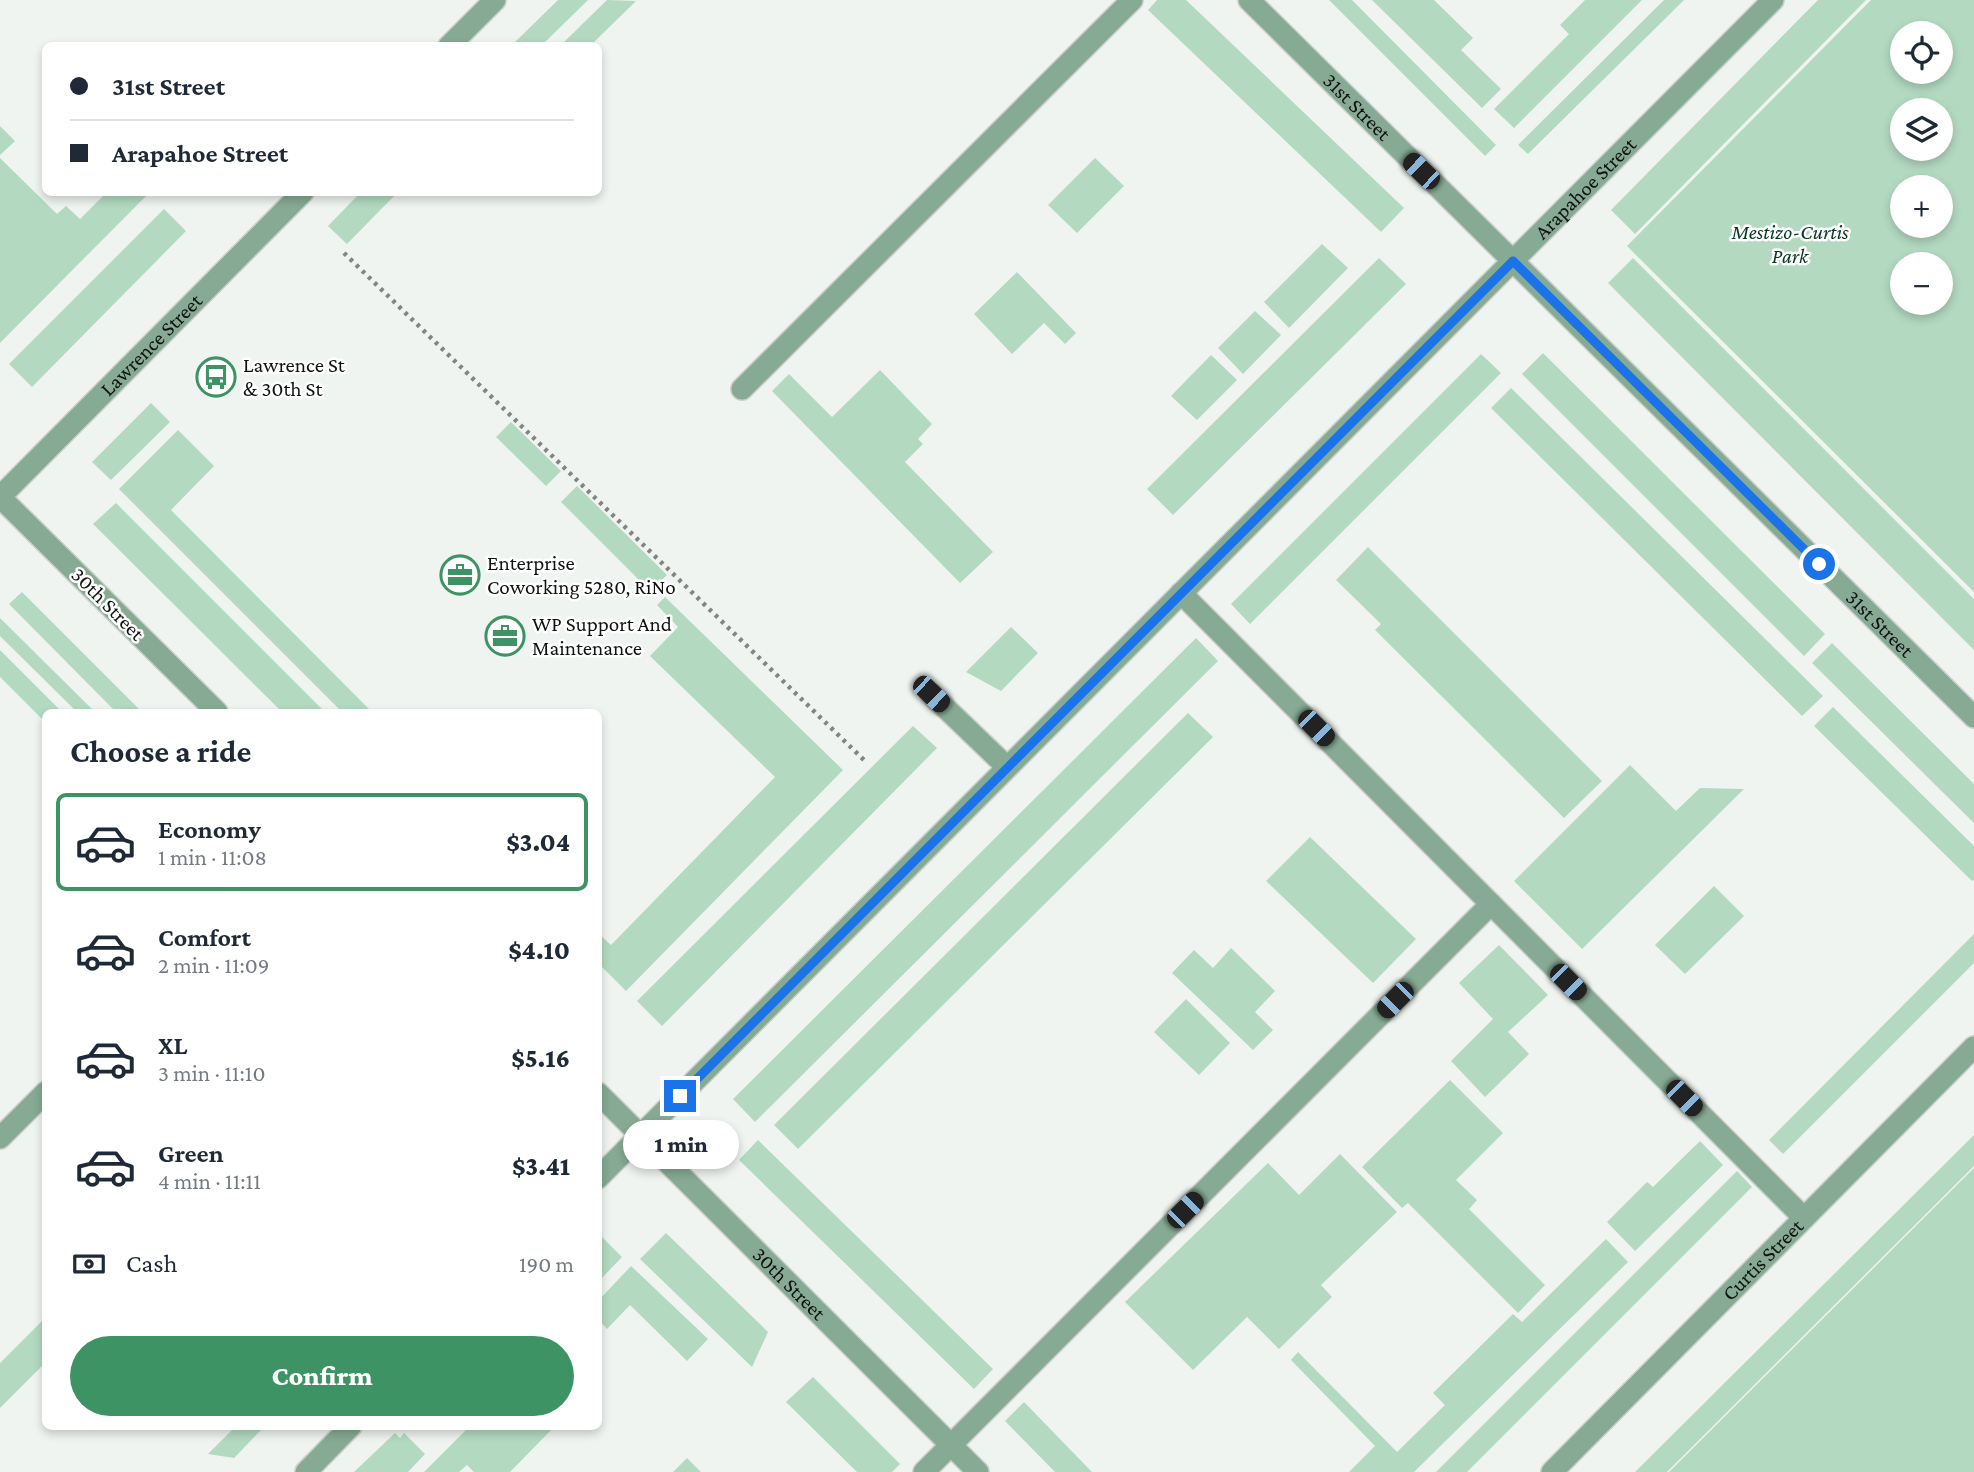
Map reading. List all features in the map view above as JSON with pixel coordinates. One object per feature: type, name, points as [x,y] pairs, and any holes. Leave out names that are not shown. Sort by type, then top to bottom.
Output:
[{"type":"street","points":[[454,42],[495,0]]},
{"type":"street","points":[[742,389],[1132,0]]},
{"type":"street","name":"31st Street","points":[[1249,0],[1974,717]]},
{"type":"street","name":"Arapahoe Street","points":[[602,1174],[1773,0]]},
{"type":"street","name":"Lawrence Street","points":[[0,496],[299,196]]},
{"type":"street","name":"30th Street","points":[[0,496],[214,709]]},
{"type":"street","points":[[1181,593],[1804,1218]]},
{"type":"street","points":[[931,694],[1007,767]]},
{"type":"street","points":[[924,1472],[1491,904]]},
{"type":"street","name":"Curtis Street","points":[[1552,1472],[1974,1047]]},
{"type":"street","points":[[0,1138],[42,1096]]},
{"type":"street","name":"30th Street","points":[[602,1097],[978,1472]]},
{"type":"street","points":[[306,1472],[347,1430]]},
{"type":"path","points":[[344,253],[865,761]]},
{"type":"green space","points":[[558,0],[588,0],[545,42],[515,42]]},
{"type":"green space","points":[[607,0],[636,1],[594,42],[564,42]]},
{"type":"green space","points":[[1157,0],[1186,0],[1404,208],[1381,232],[1148,10]]},
{"type":"green space","points":[[1329,0],[1352,0],[1496,145],[1485,156]]},
{"type":"green space","points":[[1372,0],[1434,0],[1473,38],[1461,50],[1501,89],[1482,108]]},
{"type":"green space","points":[[1585,0],[1642,0],[1514,128],[1494,109],[1569,34],[1560,25]]},
{"type":"green space","points":[[1664,0],[1684,0],[1528,154],[1518,145]]},
{"type":"green space","points":[[1818,0],[1866,0],[1635,234],[1611,210]]},
{"type":"green space","name":"Mestizo-Curtis Park","points":[[1871,0],[1974,0],[1974,592],[1627,246]]},
{"type":"green space","points":[[0,126],[15,141],[0,155]]},
{"type":"green space","points":[[0,158],[57,214],[66,206],[80,219],[103,196],[146,196],[0,343]]},
{"type":"green space","points":[[1095,158],[1124,186],[1077,233],[1048,205]]},
{"type":"green space","points":[[357,196],[394,196],[347,244],[328,226]]},
{"type":"green space","points":[[164,209],[186,231],[32,387],[9,364]]},
{"type":"green space","points":[[1322,244],[1348,268],[1289,328],[1264,302]]},
{"type":"green space","points":[[1379,258],[1406,284],[1173,515],[1147,489]]},
{"type":"green space","points":[[1633,258],[1974,599],[1974,650],[1608,283]]},
{"type":"green space","points":[[1017,272],[1076,333],[1065,344],[1044,323],[1012,354],[974,314]]},
{"type":"green space","points":[[1255,311],[1281,335],[1243,374],[1218,348]]},
{"type":"green space","points":[[1543,353],[1825,634],[1804,656],[1522,374]]},
{"type":"green space","points":[[1481,354],[1501,373],[1250,624],[1231,604]]},
{"type":"green space","points":[[1211,355],[1237,380],[1197,420],[1171,396]]},
{"type":"green space","points":[[880,370],[932,424],[918,439],[923,444],[905,462],[993,552],[960,583],[772,391],[789,374],[832,417]]},
{"type":"green space","points":[[1511,388],[1823,696],[1802,716],[1491,408]]},
{"type":"green space","points":[[151,403],[170,422],[111,480],[92,462]]},
{"type":"green space","points":[[511,422],[561,471],[546,486],[496,437]]},
{"type":"green space","points":[[178,430],[214,466],[171,510],[369,709],[339,709],[119,489]]},
{"type":"green space","points":[[577,486],[667,575],[650,591],[561,502]]},
{"type":"green space","points":[[116,503],[322,709],[279,709],[93,524]]},
{"type":"green space","points":[[1368,547],[1602,781],[1564,818],[1375,630],[1381,624],[1336,580]]},
{"type":"green space","points":[[22,592],[139,709],[113,709],[9,604]]},
{"type":"green space","points":[[665,597],[843,770],[626,991],[602,967],[602,937],[611,945],[775,777],[650,656],[678,627],[657,605]]},
{"type":"green space","points":[[0,618],[92,709],[74,709],[0,636]]},
{"type":"green space","points":[[1011,627],[1038,653],[1001,691],[966,672]]},
{"type":"green space","points":[[1196,638],[1218,661],[755,1122],[733,1099]]},
{"type":"green space","points":[[1832,643],[1974,784],[1974,823],[1812,663]]},
{"type":"green space","points":[[0,650],[59,709],[42,709],[42,719],[0,677]]},
{"type":"green space","points":[[1833,707],[1974,846],[1974,880],[1972,881],[1814,726]]},
{"type":"green space","points":[[1188,713],[1213,737],[798,1149],[774,1125]]},
{"type":"green space","points":[[913,726],[937,748],[662,1026],[637,1001]]},
{"type":"green space","points":[[1630,765],[1676,811],[1700,788],[1744,789],[1582,949],[1514,881]]},
{"type":"green space","points":[[1310,837],[1416,939],[1373,983],[1266,881]]},
{"type":"green space","points":[[1714,886],[1744,916],[1685,974],[1655,945]]},
{"type":"green space","points":[[1974,934],[1974,963],[1783,1154],[1769,1140]]},
{"type":"green space","points":[[1499,945],[1548,995],[1508,1032],[1529,1054],[1485,1097],[1451,1061],[1493,1019],[1459,983]]},
{"type":"green space","points":[[1231,948],[1275,991],[1255,1012],[1273,1030],[1253,1050],[1172,973],[1194,950],[1213,968]]},
{"type":"green space","points":[[1186,999],[1230,1043],[1199,1075],[1154,1032]]},
{"type":"green space","points":[[1450,1080],[1503,1133],[1456,1180],[1477,1200],[1469,1209],[1545,1285],[1518,1313],[1408,1203],[1402,1208],[1362,1167]]},
{"type":"green space","points":[[1974,1135],[1974,1166],[1667,1472],[1635,1472]]},
{"type":"green space","points":[[758,1140],[993,1369],[974,1389],[739,1160]]},
{"type":"green space","points":[[1700,1141],[1723,1165],[1635,1251],[1607,1222],[1647,1182],[1653,1187]]},
{"type":"green space","points":[[1340,1154],[1397,1212],[1321,1285],[1332,1297],[1279,1349],[1247,1317],[1193,1370],[1125,1302],[1268,1163],[1299,1195]]},
{"type":"green space","points":[[1974,1168],[1974,1472],[1669,1472]]},
{"type":"green space","points":[[1737,1171],[1752,1187],[1467,1472],[1436,1472]]},
{"type":"green space","points":[[666,1233],[768,1332],[752,1367],[640,1259]]},
{"type":"green space","points":[[602,1237],[622,1257],[602,1278]]},
{"type":"green space","points":[[1606,1239],[1628,1262],[1414,1472],[1349,1472],[1375,1446],[1291,1360],[1298,1352],[1397,1452],[1445,1405],[1433,1393],[1513,1314],[1522,1322]]},
{"type":"green space","points":[[631,1266],[708,1339],[687,1361],[630,1305],[607,1329],[602,1323],[602,1297]]},
{"type":"green space","points":[[42,1321],[42,1366],[0,1408],[0,1363]]},
{"type":"green space","points":[[813,1377],[900,1464],[892,1472],[857,1472],[786,1402]]},
{"type":"green space","points":[[1024,1402],[1092,1472],[1055,1472],[1005,1421]]},
{"type":"green space","points":[[232,1430],[261,1430],[234,1458],[208,1454]]},
{"type":"green space","points":[[466,1430],[551,1430],[510,1472],[474,1472],[467,1465],[459,1472],[424,1472]]},
{"type":"green space","points":[[395,1433],[400,1438],[404,1433],[425,1454],[408,1472],[354,1472]]},
{"type":"green space","points":[[687,1458],[701,1472],[673,1472]]},
{"type":"place","name":"Lawrence St & 30th St","points":[[216,377]]},
{"type":"place","name":"Enterprise Coworking 5280, RiNo","points":[[460,575]]},
{"type":"place","name":"WP Support And Maintenance","points":[[505,636]]},
{"type":"route","points":[[680,1096],[1513,261],[1819,564]]}]
